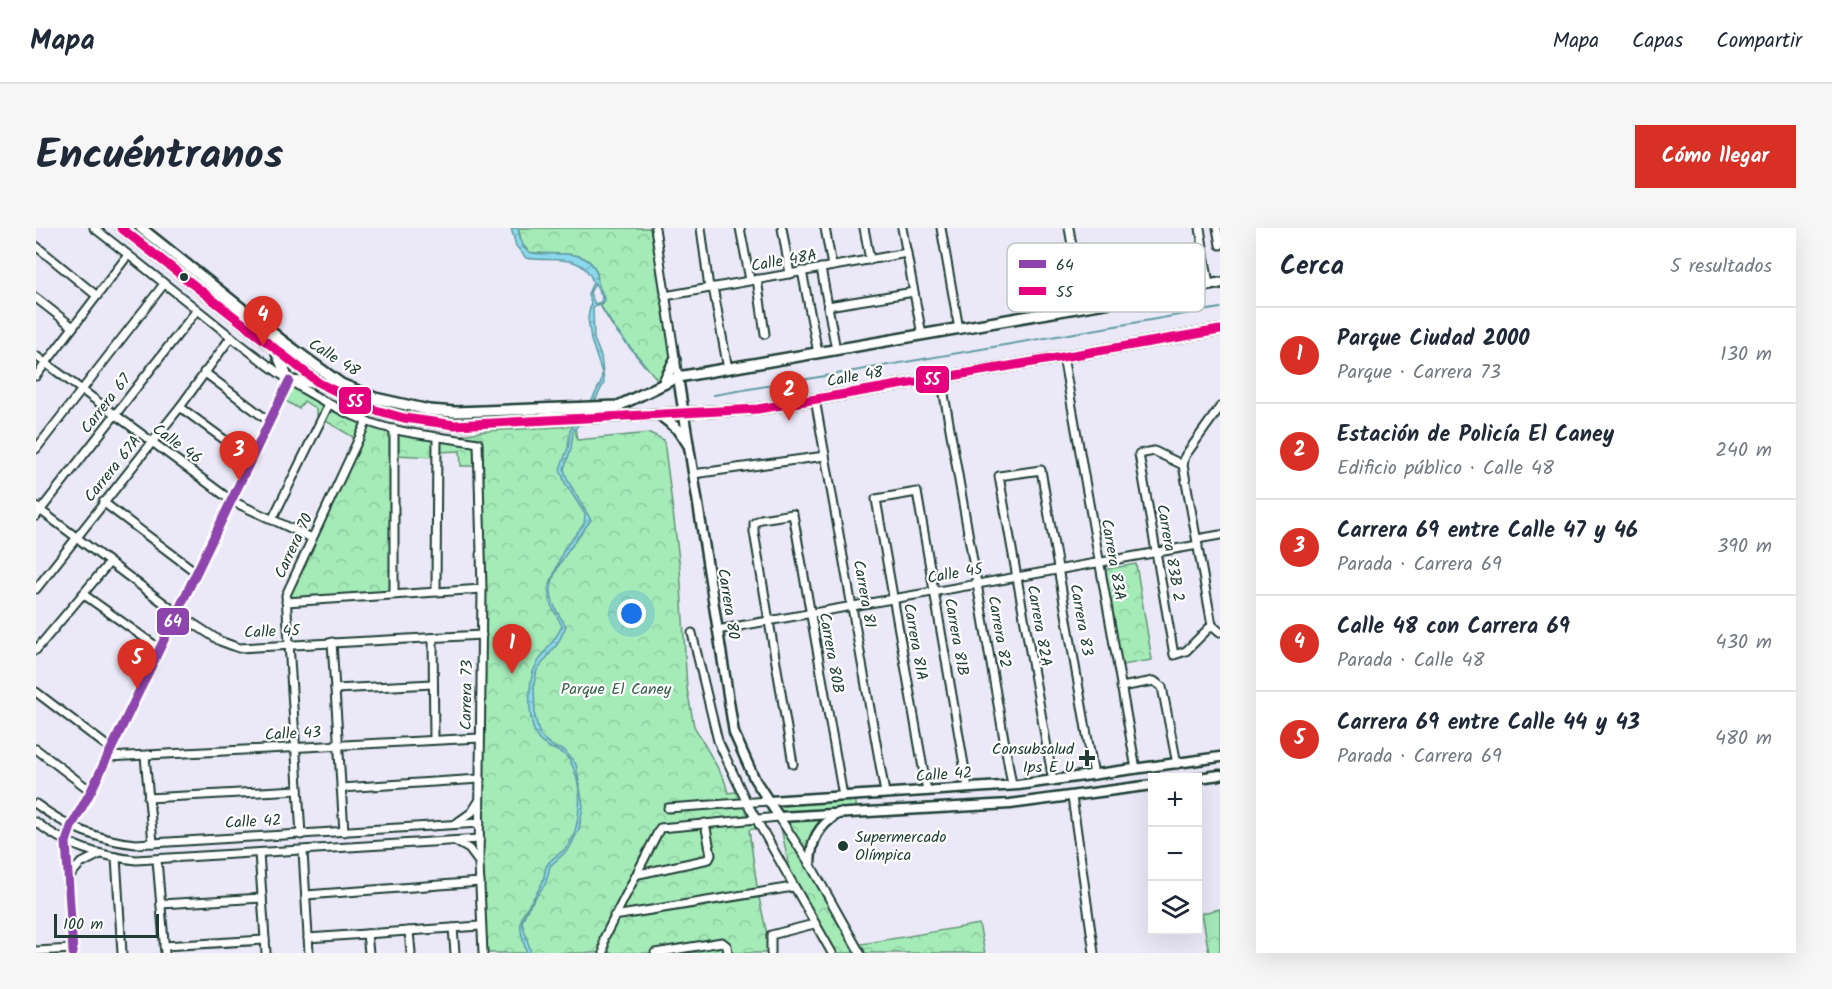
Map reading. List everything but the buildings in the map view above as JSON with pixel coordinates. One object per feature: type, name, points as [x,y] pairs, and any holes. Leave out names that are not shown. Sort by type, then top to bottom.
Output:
[{"type":"main road","name":"Calle 48","points":[[121,228],[276,352],[319,383],[372,409],[404,418],[455,425],[758,409],[1220,330]]},
{"type":"main road","name":"Calle 48","points":[[141,228],[327,374],[375,398],[429,410],[476,413],[618,406],[678,377],[1055,312]]},
{"type":"main road","name":"Calle 48","points":[[1205,286],[1220,283]]},
{"type":"main road","points":[[276,352],[289,381],[319,383]]},
{"type":"main road","points":[[661,384],[669,376],[675,360]]},
{"type":"main road","points":[[657,414],[673,423],[688,444]]},
{"type":"street","points":[[94,228],[289,381],[329,404],[367,421],[437,439],[436,591]]},
{"type":"street","name":"Carrera 80","points":[[655,228],[734,733],[743,757],[810,864],[860,953]]},
{"type":"street","points":[[700,228],[728,369]]},
{"type":"street","points":[[740,228],[765,334]]},
{"type":"street","points":[[782,228],[790,274]]},
{"type":"street","points":[[825,228],[832,267]]},
{"type":"street","points":[[864,228],[870,260]]},
{"type":"street","points":[[902,228],[921,335]]},
{"type":"street","points":[[941,228],[959,329]]},
{"type":"street","points":[[1069,228],[1072,243]]},
{"type":"street","points":[[1200,228],[1202,243]]},
{"type":"street","points":[[1217,228],[1220,245]]},
{"type":"street","points":[[36,246],[97,296]]},
{"type":"street","name":"Calle 48A","points":[[666,296],[907,253]]},
{"type":"street","points":[[36,376],[128,255]]},
{"type":"street","points":[[1205,260],[1209,285]]},
{"type":"street","points":[[821,268],[836,350]]},
{"type":"street","points":[[802,271],[818,353]]},
{"type":"street","points":[[36,449],[164,284]]},
{"type":"street","points":[[828,306],[914,292]]},
{"type":"street","points":[[36,298],[73,327]]},
{"type":"street","name":"Carrera 67","points":[[37,511],[197,310]]},
{"type":"street","name":"Carrera 67A","points":[[36,589],[180,407],[231,336]]},
{"type":"street","name":"Calle 46","points":[[36,356],[232,501],[312,538]]},
{"type":"street","name":"Carrera 83A","points":[[1063,356],[1136,769]]},
{"type":"street","points":[[204,372],[270,423]]},
{"type":"street","name":"Carrera 82","points":[[941,377],[1012,785]]},
{"type":"street","points":[[36,951],[73,951],[66,842],[71,827],[108,757],[289,381]]},
{"type":"street","name":"Carrera 81","points":[[815,399],[885,794]]},
{"type":"street","points":[[273,520],[329,404]]},
{"type":"street","points":[[180,407],[252,460]]},
{"type":"street","points":[[1220,407],[1185,456],[1184,465],[1212,625],[1220,632]]},
{"type":"street","name":"Carrera 70","points":[[301,835],[286,602],[288,590],[367,421]]},
{"type":"street","points":[[394,429],[394,593]]},
{"type":"street","name":"Carrera 73","points":[[437,439],[473,442],[478,443],[480,447],[482,635],[479,864],[483,953]]},
{"type":"street","name":"Carrera 83B 2","points":[[1184,465],[1154,451],[1139,454],[1174,655],[1186,651],[1212,625]]},
{"type":"street","points":[[693,474],[825,456]]},
{"type":"street","name":"Carrera 82A","points":[[1041,470],[999,476],[1053,781]]},
{"type":"street","name":"Carrera 83","points":[[1041,470],[1094,775]]},
{"type":"street","name":"Carrera 81B","points":[[876,499],[917,492],[968,788]]},
{"type":"street","name":"Carrera 81A","points":[[876,499],[927,791]]},
{"type":"street","points":[[103,502],[197,573]]},
{"type":"street","name":"Calle 45","points":[[37,511],[177,613],[220,641],[239,648],[482,635]]},
{"type":"street","name":"Carrera 80B","points":[[768,621],[754,523],[761,519],[793,514],[843,796]]},
{"type":"street","name":"Calle 45","points":[[717,630],[1155,553],[1220,535]]},
{"type":"street","points":[[36,650],[109,563]]},
{"type":"street","points":[[286,602],[394,593],[482,589]]},
{"type":"street","points":[[84,594],[160,649]]},
{"type":"street","points":[[768,621],[794,764]]},
{"type":"street","points":[[692,633],[710,718],[718,741],[747,803],[832,953]]},
{"type":"street","points":[[433,638],[434,740]]},
{"type":"street","points":[[332,642],[344,832]]},
{"type":"street","points":[[1121,687],[1149,681],[1159,682],[1164,692],[1176,764]]},
{"type":"street","points":[[335,689],[433,684]]},
{"type":"street","points":[[36,692],[111,749]]},
{"type":"street","name":"Calle 43","points":[[108,757],[480,738]]},
{"type":"street","points":[[36,749],[91,790]]},
{"type":"street","points":[[145,756],[153,843]]},
{"type":"street","name":"Calle 42","points":[[668,808],[1012,785],[1220,757]]},
{"type":"street","points":[[1202,777],[1220,775]]},
{"type":"street","points":[[341,788],[480,779]]},
{"type":"street","name":"Calle 42","points":[[639,874],[660,828],[757,818],[1010,804],[1148,786]]},
{"type":"street","points":[[148,798],[298,790]]},
{"type":"street","points":[[453,825],[472,812],[480,795]]},
{"type":"street","points":[[1072,797],[1094,953]]},
{"type":"street","name":"Calle 42","points":[[36,804],[71,827],[113,841],[153,843],[480,823]]},
{"type":"street","points":[[810,864],[811,848],[816,833],[826,821],[840,813]]},
{"type":"street","name":"Calle 42","points":[[36,822],[66,842],[100,854],[157,860],[480,839]]},
{"type":"street","points":[[604,953],[604,938],[639,874],[709,859],[711,855],[705,823]]},
{"type":"street","points":[[453,841],[469,849],[479,864]]},
{"type":"street","points":[[303,851],[309,953]]},
{"type":"street","points":[[259,853],[266,953]]},
{"type":"street","points":[[68,878],[80,864],[100,854]]},
{"type":"street","points":[[116,857],[122,953]]},
{"type":"street","points":[[157,860],[164,949],[265,940]]},
{"type":"street","points":[[306,895],[480,882]]},
{"type":"street","points":[[614,916],[794,887]]},
{"type":"street","points":[[161,904],[262,897]]},
{"type":"street","points":[[771,953],[771,935],[814,924]]},
{"type":"street","points":[[308,938],[480,926]]},
{"type":"street","points":[[453,928],[455,953]]},
{"type":"street","points":[[409,931],[411,953]]},
{"type":"street","points":[[368,934],[369,953]]},
{"type":"street","points":[[655,953],[724,943],[728,953]]},
{"type":"green space","points":[[518,228],[655,228],[675,360],[661,384],[614,328],[600,305],[604,298],[593,265],[586,259],[568,254],[529,252],[522,244]]},
{"type":"green space","name":"Parque El Caney","points":[[289,381],[367,421],[437,439],[486,431],[575,426],[577,440],[650,433],[664,440],[680,568],[687,689],[694,726],[724,779],[728,793],[742,791],[762,827],[749,830],[758,893],[771,953],[483,953],[480,926],[480,466],[461,466],[460,451],[437,452],[437,457],[394,455],[394,593],[286,602],[358,440],[316,415],[316,409],[304,401],[299,409],[281,398]]},
{"type":"green space","points":[[1136,564],[1152,660],[1117,666],[1101,570]]},
{"type":"green space","points":[[855,796],[857,811],[835,817],[822,827],[810,864],[856,945],[979,924],[985,953],[832,953],[793,887],[779,817],[769,801]]},
{"type":"green space","points":[[1220,909],[1220,953],[1209,953],[1202,913]]},
{"type":"water","points":[[511,228],[518,228],[523,245],[532,253],[574,255],[584,258],[592,264],[597,274],[604,301],[593,307],[594,339],[601,356],[604,383],[587,416],[573,431],[571,449],[564,469],[568,481],[591,520],[566,553],[552,582],[552,600],[566,626],[558,643],[537,670],[534,684],[535,717],[540,736],[555,748],[564,750],[576,764],[583,806],[579,829],[569,849],[550,866],[546,883],[528,908],[522,922],[531,953],[527,953],[521,921],[523,915],[542,883],[548,863],[571,841],[577,824],[579,801],[578,786],[571,762],[562,753],[543,744],[535,733],[531,716],[530,688],[535,666],[562,626],[551,605],[548,589],[564,549],[584,524],[585,514],[565,483],[560,469],[568,448],[570,430],[585,414],[601,382],[602,373],[591,340],[588,318],[591,302],[588,294],[593,282],[588,272],[574,262],[526,258],[516,246]],"holes":[[[595,283],[602,297],[601,302],[595,304],[590,293]]]},
{"type":"waterway","points":[[600,305],[614,328],[645,366]]},
{"type":"waterway","points":[[1205,311],[1220,308]]},
{"type":"waterway","points":[[714,395],[1197,312]]},
{"type":"transit line","name":"55","points":[[121,228],[319,383],[372,409],[404,418],[455,425],[758,409],[1220,330]]},
{"type":"transit line","name":"64","points":[[73,953],[66,842],[71,827],[91,791],[289,381]]},
{"type":"place","name":"Calle 48 con Carrera 69","points":[[263,346]]},
{"type":"place","name":"Estación de Policía El Caney","points":[[789,421]]},
{"type":"place","name":"Carrera 69 entre Calle 47 y 46","points":[[239,481]]},
{"type":"place","name":"Parque Ciudad 2000","points":[[512,674]]},
{"type":"place","name":"Carrera 69 entre Calle 44 y 43","points":[[137,689]]},
{"type":"place","name":"Consubsalud Ips E U","points":[[1087,758]]},
{"type":"place","name":"Supermercado Olímpica","points":[[843,846]]}]
